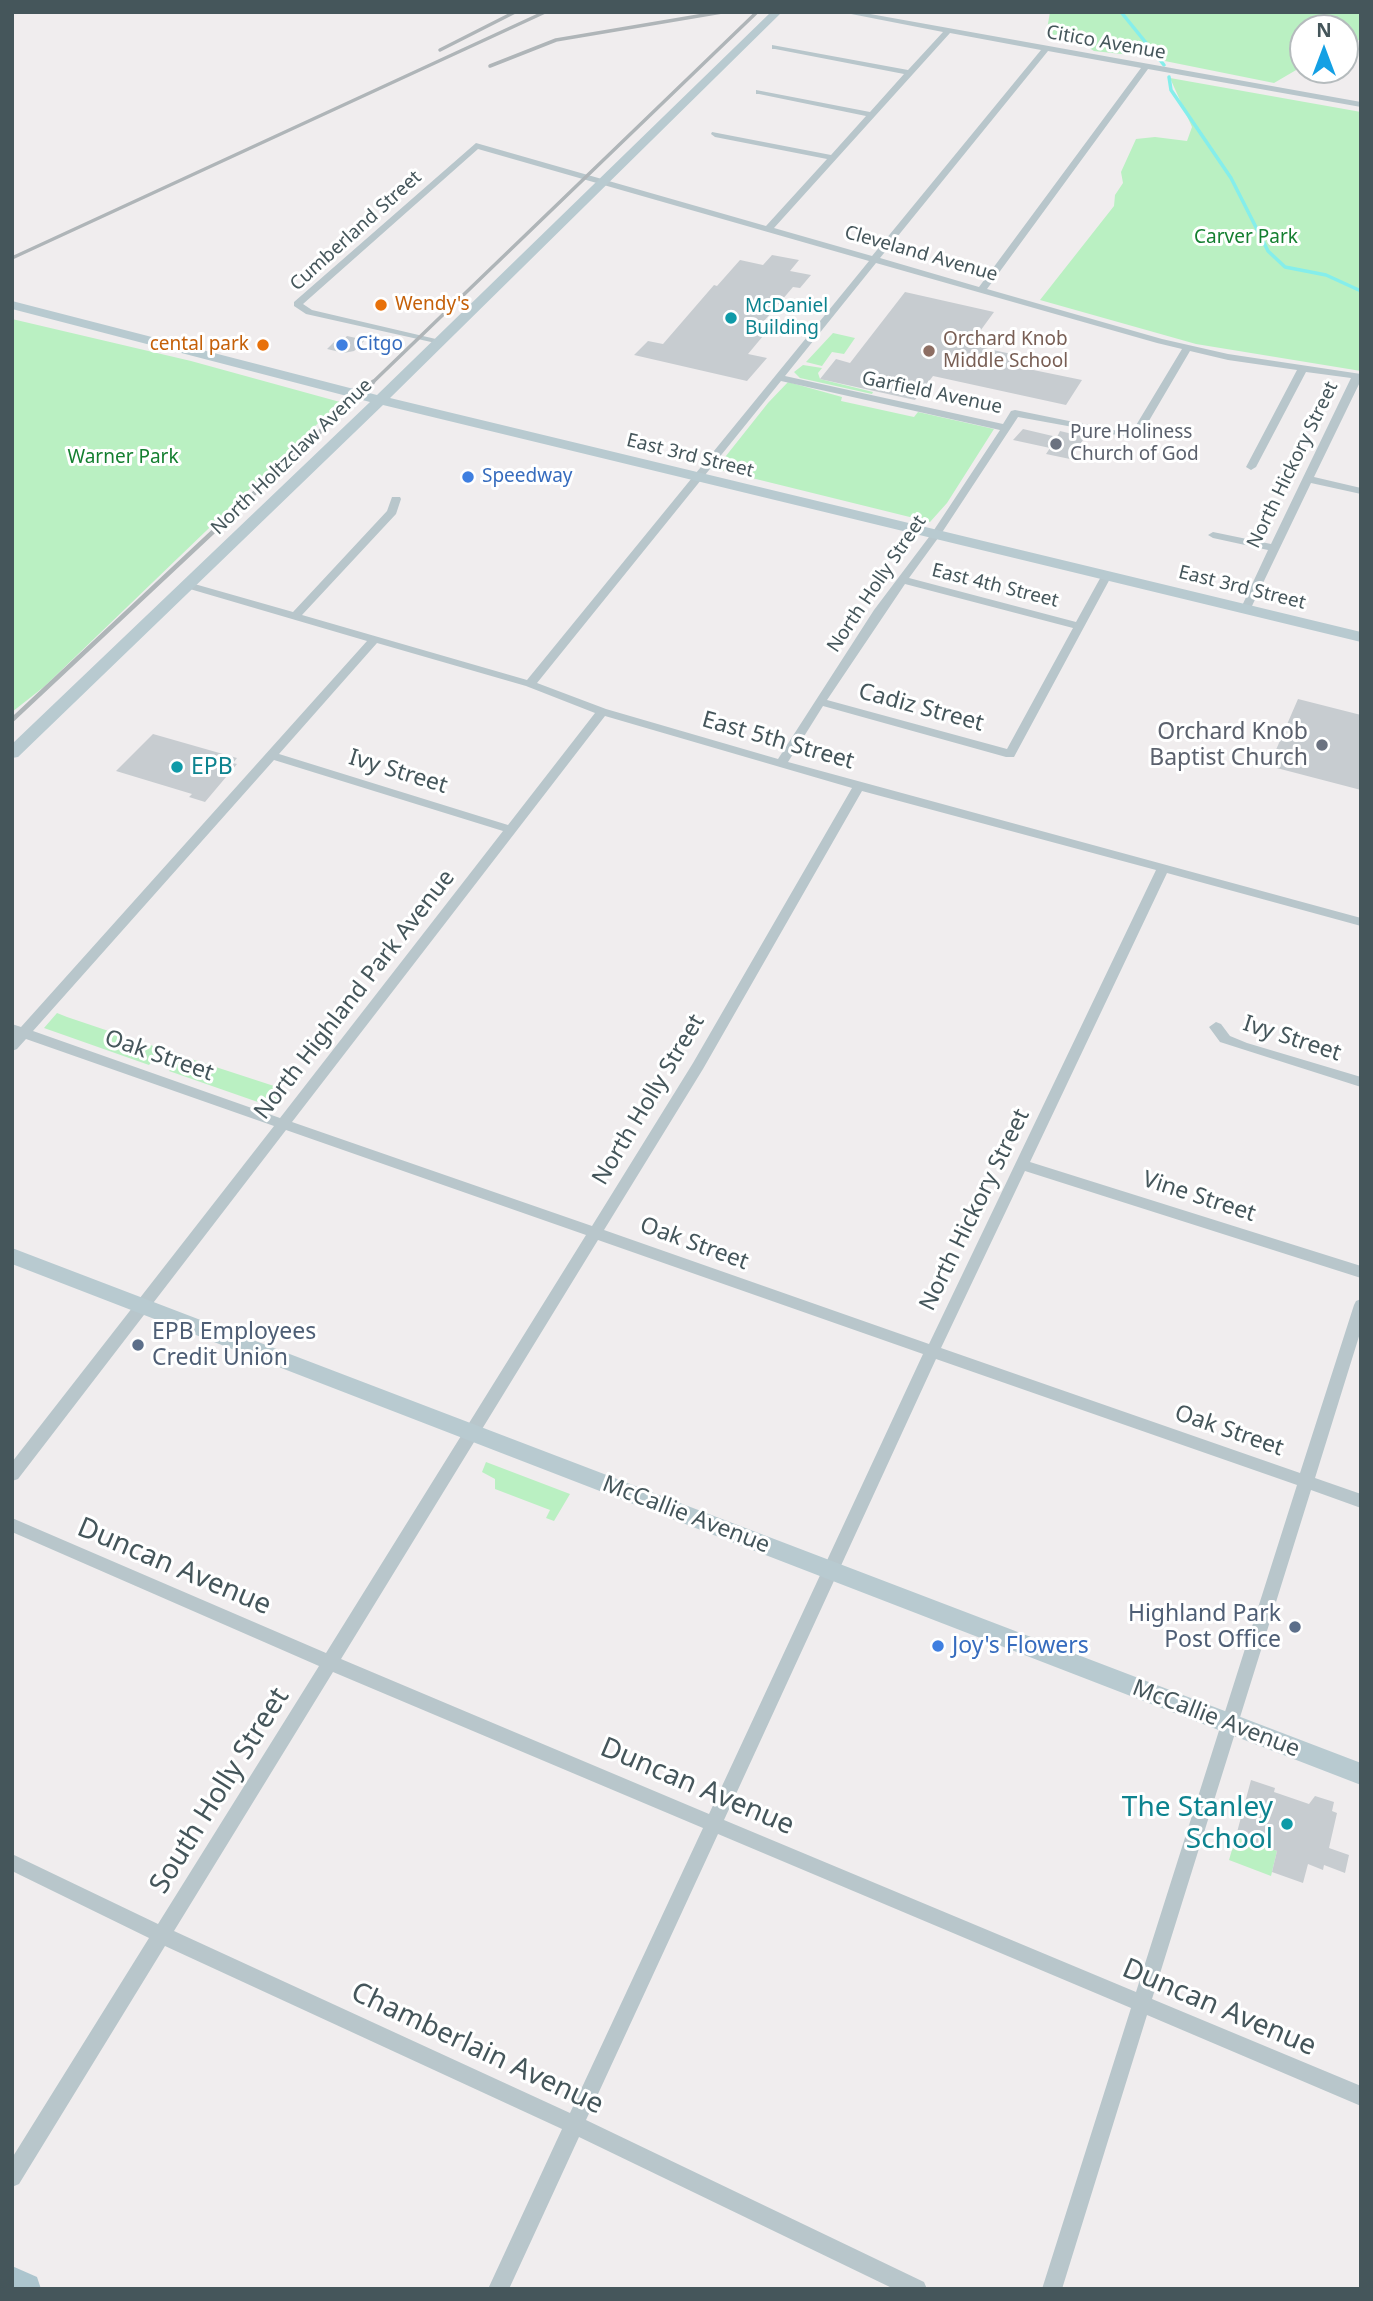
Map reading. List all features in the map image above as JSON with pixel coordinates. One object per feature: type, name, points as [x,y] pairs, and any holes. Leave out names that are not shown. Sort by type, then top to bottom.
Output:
[{"type":"main road","name":"North Holtzclaw Avenue","points":[[12,752],[380,400],[777,12]]},
{"type":"main road","name":"East 3rd Street","points":[[12,305],[380,400],[1361,637]]},
{"type":"main road","name":"McCallie Avenue","points":[[12,1256],[1361,1774]]},
{"type":"main road","points":[[12,2282],[25,2289]]},
{"type":"street","name":"Citico Avenue","points":[[845,12],[1361,106]]},
{"type":"street","points":[[769,228],[948,31]]},
{"type":"street","points":[[775,47],[910,73]]},
{"type":"street","points":[[530,684],[1046,48]]},
{"type":"street","points":[[982,289],[1146,66]]},
{"type":"street","points":[[759,92],[872,115]]},
{"type":"street","points":[[715,134],[833,158]]},
{"type":"street","name":"Cleveland Avenue","points":[[476,146],[1187,348],[1359,377]]},
{"type":"street","name":"Cumberland Street","points":[[437,342],[309,312],[297,304],[476,146]]},
{"type":"street","name":"Cumberland Street","points":[[447,171],[478,157],[514,155]]},
{"type":"street","name":"Garfield Avenue","points":[[779,378],[1006,428],[1015,412],[1112,435],[1133,434],[1139,429],[1187,348]]},
{"type":"street","points":[[1251,467],[1302,369]]},
{"type":"street","name":"North Hickory Street","points":[[1246,608],[1359,377]]},
{"type":"street","name":"North Holly Street","points":[[781,763],[1006,428]]},
{"type":"street","points":[[1308,479],[1361,491]]},
{"type":"street","points":[[295,616],[392,512],[396,499]]},
{"type":"street","points":[[1213,535],[1275,548]]},
{"type":"street","points":[[1080,626],[1107,575]]},
{"type":"street","name":"East 4th Street","points":[[902,580],[1080,626]]},
{"type":"street","name":"East 5th Street","points":[[187,585],[530,684],[602,712],[859,786],[1361,922]]},
{"type":"street","name":"Cadiz Street","points":[[821,702],[1010,754],[1080,626]]},
{"type":"street","points":[[12,1046],[18,1031],[274,756],[376,639]]},
{"type":"street","name":"North Highland Park Avenue","points":[[12,1475],[602,712]]},
{"type":"street","name":"Ivy Street","points":[[274,756],[509,829]]},
{"type":"street","name":"North Holly Street","points":[[473,1433],[698,1066],[859,786]]},
{"type":"street","name":"North Hickory Street","points":[[498,2289],[932,1352],[1162,870]]},
{"type":"street","name":"Ivy Street","points":[[1216,1027],[1224,1039],[1242,1046],[1361,1082]]},
{"type":"street","name":"Oak Street","points":[[18,1031],[1361,1502]]},
{"type":"street","name":"Vine Street","points":[[1023,1165],[1361,1272]]},
{"type":"street","points":[[1052,2289],[1361,1305]]},
{"type":"street","name":"South Holly Street","points":[[12,2177],[473,1433]]},
{"type":"street","name":"Duncan Avenue","points":[[12,1525],[331,1663],[1361,2096]]},
{"type":"street","name":"Chamberlain Avenue","points":[[12,1862],[162,1935],[573,2124],[917,2289]]},
{"type":"green space","points":[[1050,12],[1361,12],[1359,40],[1359,14],[1289,14],[1289,74],[1274,83],[1140,56],[1094,51],[1080,42],[1046,35]]},
{"type":"green space","name":"Carver Park","points":[[1170,78],[1361,112],[1361,371],[1196,344],[1040,300],[1114,206],[1115,195],[1123,183],[1121,172],[1136,139],[1155,137],[1187,141],[1192,127]]},
{"type":"green space","name":"Warner Park","points":[[12,319],[191,361],[340,402],[45,686],[12,712]]},
{"type":"green space","points":[[833,333],[855,338],[844,354],[832,352],[822,366],[806,362]]},
{"type":"green space","points":[[803,365],[822,368],[818,373],[820,379],[873,392],[872,394],[800,378],[794,372]]},
{"type":"green space","points":[[788,382],[842,397],[841,401],[914,417],[918,412],[994,429],[947,503],[930,522],[724,471],[718,466]]},
{"type":"green space","points":[[57,1013],[162,1049],[149,1065],[44,1028]]},
{"type":"green space","points":[[182,1056],[286,1092],[275,1108],[169,1071]]},
{"type":"green space","points":[[486,1462],[570,1494],[554,1521],[546,1518],[550,1510],[495,1489],[495,1479],[482,1472]]},
{"type":"green space","points":[[1236,1836],[1277,1851],[1271,1876],[1229,1860]]},
{"type":"building","name":"McDaniel Building","points":[[772,255],[799,260],[790,271],[811,275],[800,288],[793,287],[753,334],[763,336],[748,354],[767,358],[747,381],[634,355],[648,341],[663,344],[714,285],[717,286],[740,260],[763,265]]},
{"type":"building","name":"Orchard Knob Middle School","points":[[905,292],[994,312],[970,345],[1016,355],[1009,365],[1082,380],[1066,405],[933,376],[915,400],[820,379],[836,359],[850,363]]},
{"type":"building","name":"Citgo","points":[[347,336],[365,340],[354,351],[344,353],[327,349],[339,337],[344,339]]},
{"type":"building","name":"Pure Holiness Church of God","points":[[1023,429],[1057,437],[1060,431],[1085,437],[1070,459],[1046,454],[1050,448],[1013,440]]},
{"type":"building","name":"Orchard Knob Baptist Church","points":[[1298,699],[1361,715],[1361,790],[1269,766]]},
{"type":"building","name":"EPB","points":[[153,734],[237,758],[233,763],[237,764],[205,802],[189,797],[192,794],[116,771]]},
{"type":"building","name":"The Stanley School","points":[[1251,1780],[1275,1788],[1274,1792],[1309,1804],[1315,1796],[1334,1802],[1332,1811],[1337,1813],[1329,1848],[1349,1855],[1345,1873],[1324,1865],[1323,1870],[1308,1864],[1303,1883],[1272,1872],[1277,1851],[1236,1836]]},
{"type":"waterway","points":[[1121,12],[1164,65]]},
{"type":"waterway","points":[[1169,77],[1171,90],[1231,178],[1268,251],[1285,267],[1326,275],[1361,291]]},
{"type":"railway","points":[[440,50],[515,12]]},
{"type":"railway","points":[[12,258],[545,12]]},
{"type":"railway","points":[[490,66],[556,40],[722,12]]},
{"type":"railway","points":[[371,384],[757,12]]},
{"type":"railway","points":[[12,720],[373,382]]},
{"type":"place","name":"Wendy's","points":[[381,305]]},
{"type":"place","name":"McDaniel Building","points":[[731,318]]},
{"type":"place","name":"cental park","points":[[263,345]]},
{"type":"place","name":"Citgo","points":[[342,345]]},
{"type":"place","name":"Orchard Knob Middle School","points":[[929,351]]},
{"type":"place","name":"Pure Holiness Church of God","points":[[1056,444]]},
{"type":"place","name":"Speedway","points":[[468,477]]},
{"type":"place","name":"Orchard Knob Baptist Church","points":[[1322,745]]},
{"type":"place","name":"EPB","points":[[177,767]]},
{"type":"place","name":"EPB Employees Credit Union","points":[[138,1345]]},
{"type":"place","name":"Highland Park Post Office","points":[[1295,1627]]},
{"type":"place","name":"Joy's Flowers","points":[[938,1646]]},
{"type":"place","name":"The Stanley School","points":[[1287,1824]]}]
